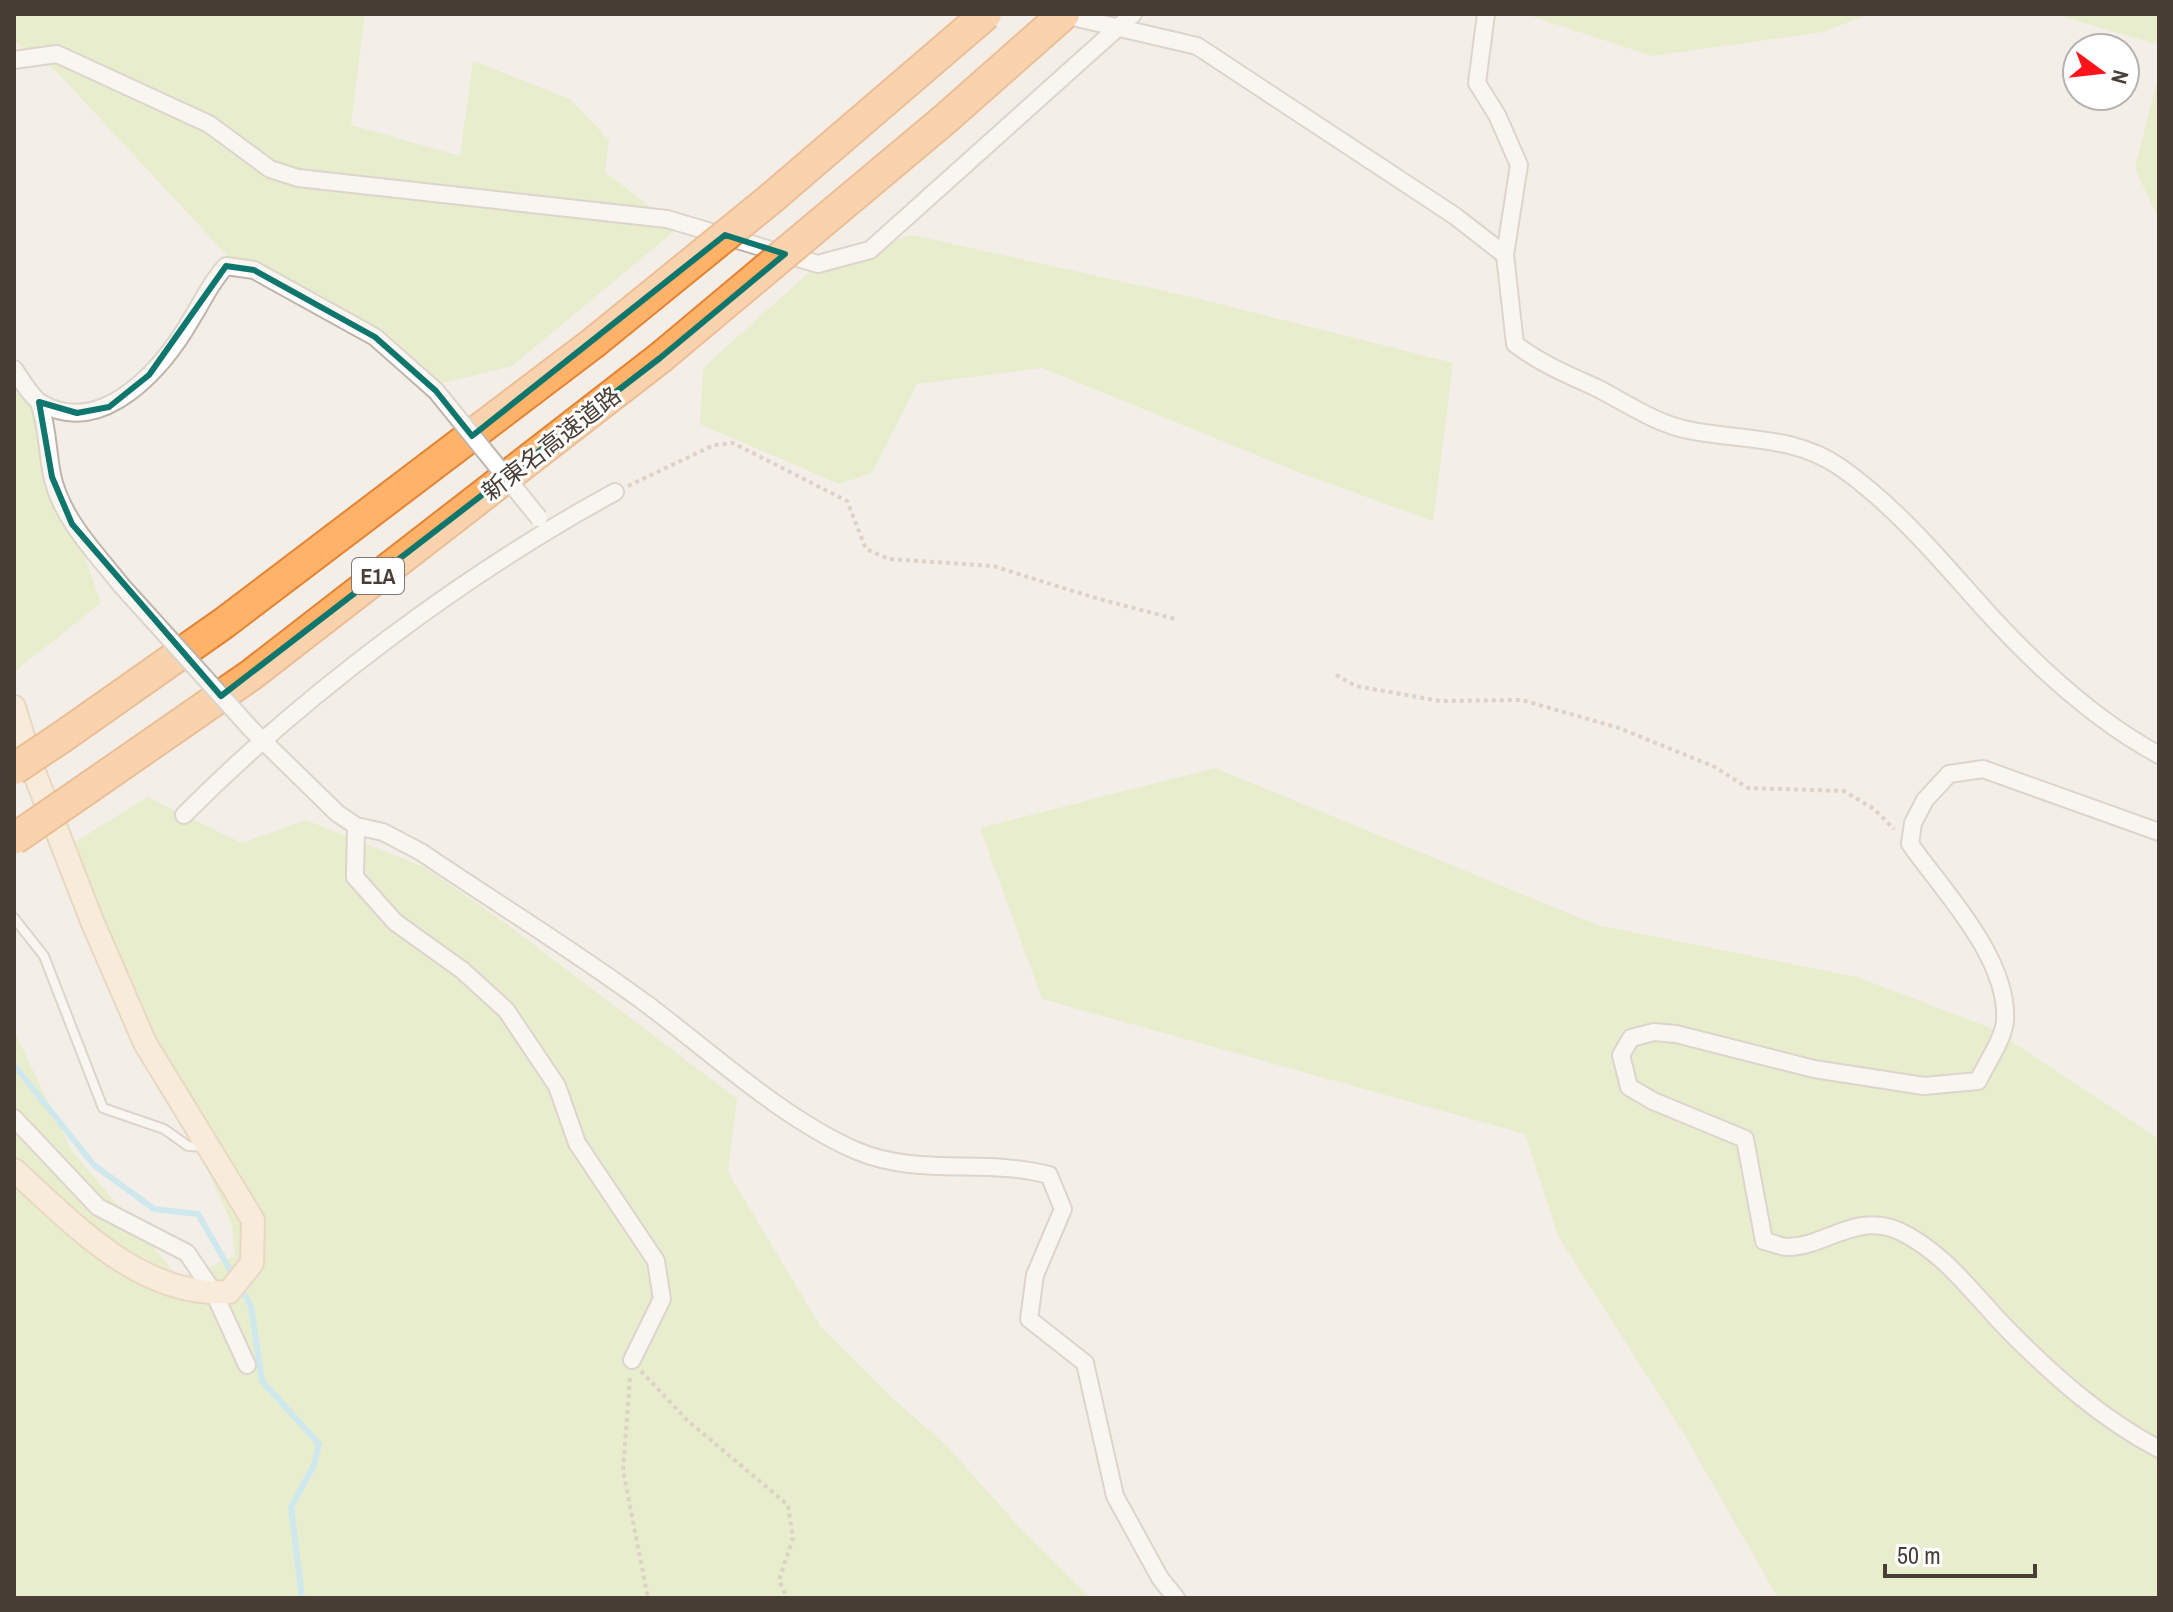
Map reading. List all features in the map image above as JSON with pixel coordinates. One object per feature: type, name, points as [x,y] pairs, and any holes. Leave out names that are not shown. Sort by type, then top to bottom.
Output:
[{"type":"highway","name":"E1A","points":[[14,769],[236,614],[592,344],[768,201],[986,14]]},
{"type":"highway","name":"新東名高速道路","points":[[14,839],[251,675],[660,358],[944,120],[1061,14]]},
{"type":"street","points":[[1061,14],[1197,46],[1455,216],[1505,255]]},
{"type":"street","points":[[14,60],[57,54],[209,124],[270,169],[298,178],[667,219],[818,264],[870,250],[1133,14]]},
{"type":"street","points":[[1486,14],[1477,83],[1519,165],[1505,255],[1515,344],[1539,362],[1643,414],[1685,429],[1795,443],[1839,467],[1899,516],[1989,614],[2070,693],[2118,733],[2159,755]]},
{"type":"street","points":[[39,402],[77,413],[109,407],[149,375],[192,319],[207,287],[226,266],[254,270],[375,337],[436,391],[543,523]]},
{"type":"street","points":[[14,369],[39,402],[49,430],[52,477],[72,524],[121,585],[256,735],[337,813],[356,826],[383,832],[421,852],[641,1000],[808,1126],[847,1146],[860,1152],[931,1168],[1019,1166],[1049,1175],[1063,1209],[1035,1275],[1029,1319],[1085,1363],[1115,1496],[1160,1578],[1176,1598]]},
{"type":"street","points":[[184,815],[256,735],[371,654],[543,523],[615,492]]},
{"type":"street","points":[[14,707],[32,767],[92,921],[145,1043],[253,1220],[252,1263],[222,1293],[190,1291],[151,1277],[96,1245],[14,1170]]},
{"type":"street","points":[[2159,832],[1983,769],[1949,774],[1925,800],[1913,823],[1910,844],[1971,927],[1998,976],[2006,1021],[1978,1081],[1924,1086],[1814,1069],[1676,1034],[1654,1032],[1631,1038],[1621,1055],[1629,1087],[1653,1101],[1745,1139],[1764,1241],[1787,1247],[1865,1224],[1898,1230],[1936,1254],[2011,1333],[2078,1396],[2120,1428],[2159,1449]]},
{"type":"street","points":[[356,826],[355,877],[395,922],[462,970],[506,1010],[557,1086],[577,1143],[656,1261],[662,1299],[632,1360]]},
{"type":"street","points":[[14,1118],[98,1207],[187,1253],[222,1293],[247,1365]]},
{"type":"lane","points":[[14,918],[44,956],[103,1108],[164,1129],[188,1146],[210,1148]]},
{"type":"path","points":[[615,492],[714,445],[733,443],[847,501],[866,549],[889,559],[993,566],[1175,619]]},
{"type":"path","points":[[1336,675],[1356,686],[1440,701],[1522,700],[1619,728],[1713,766],[1748,788],[1844,791],[1874,809],[1910,844]]},
{"type":"path","points":[[632,1360],[623,1470],[648,1598]]},
{"type":"path","points":[[632,1360],[687,1420],[788,1505],[793,1538],[779,1580],[787,1598]]},
{"type":"highlighted area","points":[[725,235],[785,254],[660,358],[221,696],[72,524],[52,477],[39,402],[77,413],[109,407],[149,375],[226,266],[254,270],[375,337],[436,391],[472,436]]},
{"type":"green space","points":[[14,14],[365,14],[351,125],[460,156],[473,61],[570,99],[609,140],[605,172],[678,228],[512,366],[439,384],[233,262],[56,71],[14,41]]},
{"type":"green space","points":[[1525,14],[1870,14],[1823,32],[1652,56]]},
{"type":"green space","points":[[2054,14],[2159,14],[2159,45],[2141,40],[2141,32],[2115,32]]},
{"type":"green space","points":[[2159,73],[2159,221],[2135,168]]},
{"type":"green space","points":[[912,235],[1200,299],[1453,363],[1433,521],[1306,475],[1042,368],[917,384],[872,473],[839,484],[700,424],[703,368],[818,264]]},
{"type":"green space","points":[[14,381],[34,411],[101,603],[14,672]]},
{"type":"green space","points":[[1215,768],[1597,925],[1857,977],[1991,1028],[2159,1139],[2159,1598],[1778,1598],[1684,1434],[1558,1236],[1525,1134],[1042,999],[980,828]]},
{"type":"green space","points":[[147,797],[242,843],[306,820],[424,867],[508,925],[737,1099],[728,1172],[821,1327],[892,1398],[947,1446],[1022,1530],[1091,1598],[14,1598],[14,1031],[72,1151],[180,1279],[235,1256],[232,1225],[68,851],[77,841]]},
{"type":"waterway","points":[[14,1065],[94,1165],[154,1209],[198,1214],[234,1277]]},
{"type":"waterway","points":[[240,1287],[251,1306],[262,1381],[319,1444],[314,1465],[291,1507],[302,1598]]}]
